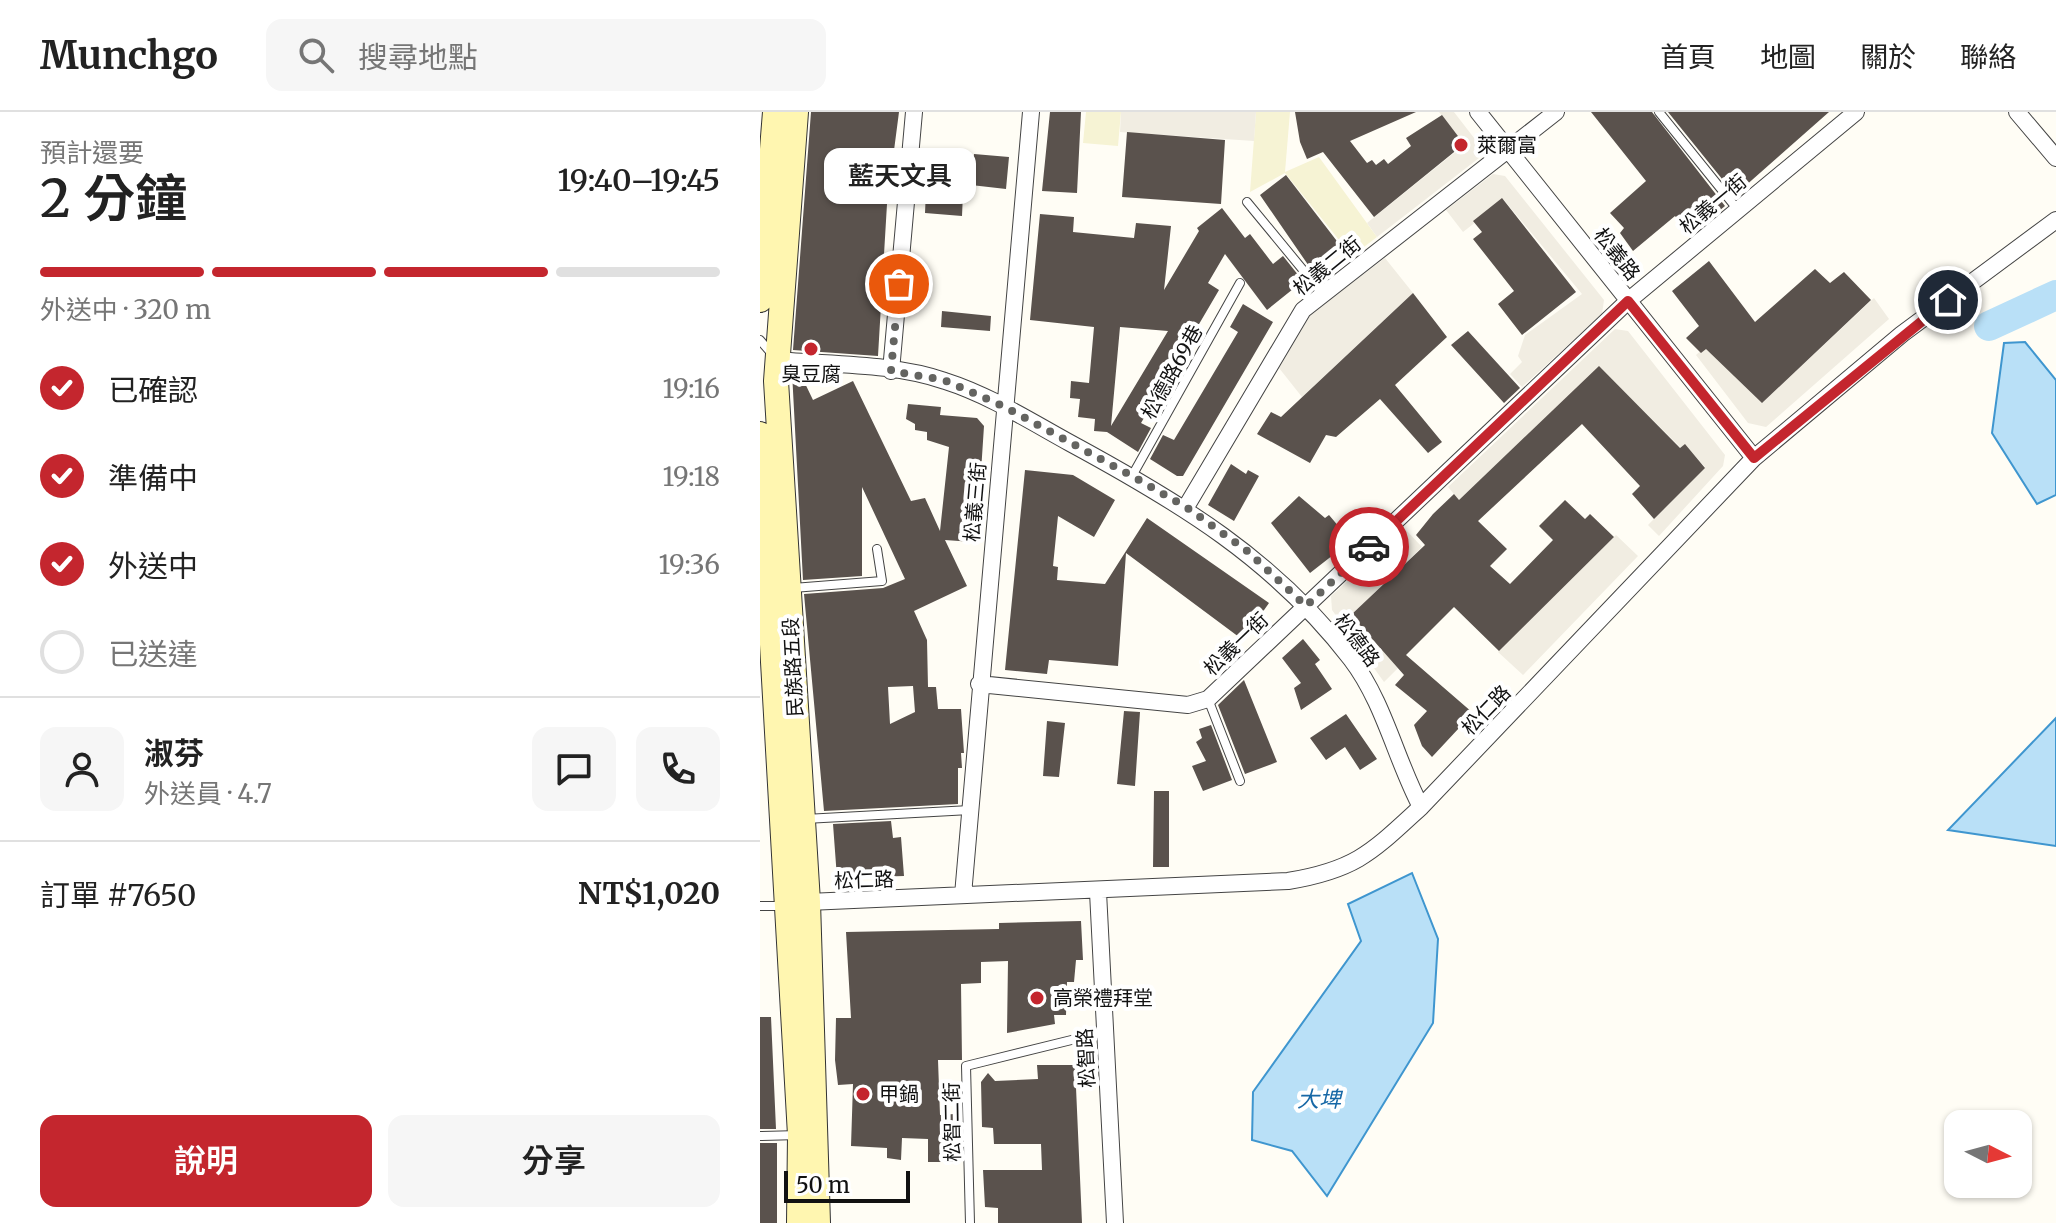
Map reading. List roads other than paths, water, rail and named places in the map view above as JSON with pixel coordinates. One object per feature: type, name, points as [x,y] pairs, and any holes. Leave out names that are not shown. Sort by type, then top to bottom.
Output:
[{"type":"main road","points":[[760,300],[775,112]]},
{"type":"main road","name":"民族路五段","points":[[796,112],[767,455],[798,904],[808,1135],[818,1223]]},
{"type":"main road","name":"民族路五段","points":[[760,434],[767,455],[789,589],[801,819],[798,904]]},
{"type":"main road","name":"民族路五段","points":[[799,1223],[808,1135]]},
{"type":"street","points":[[891,371],[914,112]]},
{"type":"street","name":"松義三街","points":[[963,895],[1003,406],[1031,112]]},
{"type":"street","name":"松義路","points":[[1478,112],[1754,458]]},
{"type":"street","name":"松義二街","points":[[1186,507],[1294,323],[1322,293],[1556,112]]},
{"type":"street","name":"松義一街","points":[[979,684],[1188,705],[1208,699],[1628,301],[1856,112]]},
{"type":"street","points":[[2017,112],[2056,158]]},
{"type":"street","name":"松仁路","points":[[798,904],[1288,881],[1322,876],[1365,858],[1421,807],[1754,458],[1902,334],[2056,220]]},
{"type":"street","name":"松德路","points":[[777,360],[891,371],[944,380],[1003,406],[1186,507],[1246,550],[1306,606],[1353,662],[1383,717],[1403,772],[1421,807]]},
{"type":"street","name":"松智路","points":[[1098,892],[1115,1223]]},
{"type":"lane","points":[[1659,112],[1738,210]]},
{"type":"lane","points":[[1247,202],[1322,293]]},
{"type":"lane","name":"松德路69巷","points":[[1132,476],[1240,283]]},
{"type":"lane","points":[[760,340],[777,360]]},
{"type":"lane","points":[[789,589],[882,581],[877,549]]},
{"type":"lane","points":[[1208,699],[1240,781]]},
{"type":"lane","points":[[801,819],[970,810]]},
{"type":"lane","points":[[760,906],[798,904]]},
{"type":"lane","name":"松智二街","points":[[970,1223],[966,1066],[1104,1032]]},
{"type":"lane","points":[[760,1136],[808,1135]]},
{"type":"water","points":[[2025,342],[2056,380],[2056,495],[2037,504],[1992,433],[2004,343]]},
{"type":"water","points":[[2056,718],[2056,846],[1948,830]]},
{"type":"water","name":"大埤","points":[[1412,873],[1438,939],[1433,1023],[1327,1196],[1292,1151],[1252,1140],[1253,1092],[1361,941],[1348,904]]},
{"type":"waterway","points":[[1989,326],[2056,295]]},
{"type":"place","name":"萊爾富","points":[[1461,145]]},
{"type":"place","name":"藍天文具","points":[[899,284]]},
{"type":"place","name":"臭豆腐","points":[[811,349]]},
{"type":"place","name":"高榮禮拜堂","points":[[1037,998]]},
{"type":"place","name":"甲鍋","points":[[863,1094]]}]
